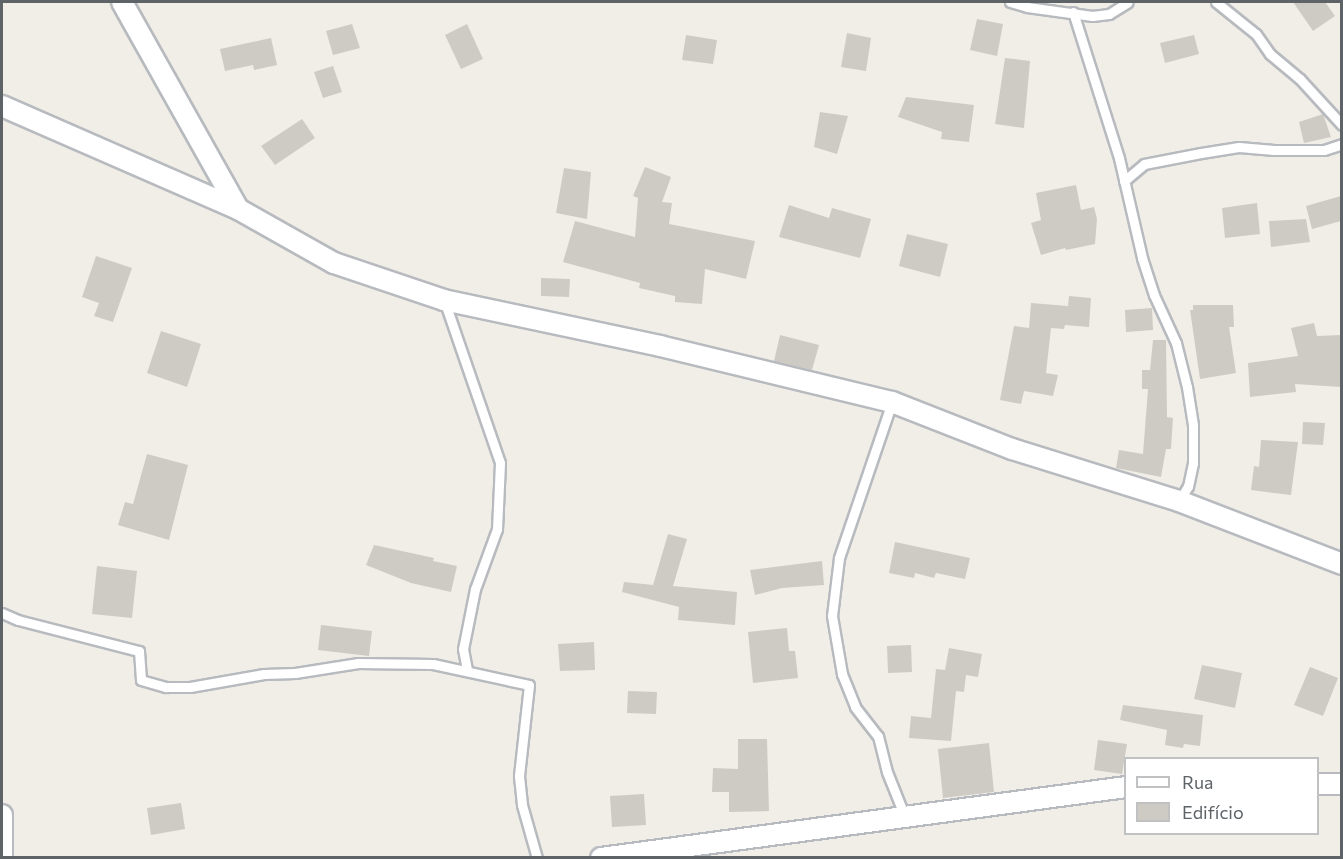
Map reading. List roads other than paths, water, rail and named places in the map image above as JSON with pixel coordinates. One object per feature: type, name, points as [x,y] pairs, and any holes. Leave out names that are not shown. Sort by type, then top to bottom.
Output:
[{"type":"street","points":[[122,2],[238,209]]},
{"type":"street","points":[[2,106],[238,209],[334,263],[444,300],[660,346],[892,402],[1012,449],[1179,501],[1341,564]]},
{"type":"street","points":[[1319,784],[1341,784]]},
{"type":"street","points":[[601,858],[1124,787]]},
{"type":"street","points":[[2,815],[2,858]]},
{"type":"lane","points":[[1010,2],[1092,16],[1109,14],[1128,2]]},
{"type":"lane","points":[[1222,3],[1256,34],[1270,54],[1300,79],[1341,125]]},
{"type":"lane","points":[[1073,12],[1090,59],[1095,86],[1124,181],[1142,258],[1154,295],[1176,343],[1188,397],[1193,426],[1193,463],[1188,486],[1179,501]]},
{"type":"lane","points":[[1124,181],[1144,164],[1211,151],[1239,147],[1324,150],[1341,144]]},
{"type":"lane","points":[[444,300],[500,463],[497,529],[475,589],[463,649],[467,670]]},
{"type":"lane","points":[[892,402],[839,558],[832,616],[842,674],[855,707],[878,736],[887,772],[905,817]]},
{"type":"lane","points":[[2,613],[38,626],[140,651],[141,680],[166,687],[190,687],[264,674],[295,673],[358,663],[433,664],[529,685],[519,776],[522,806],[537,858]]}]
